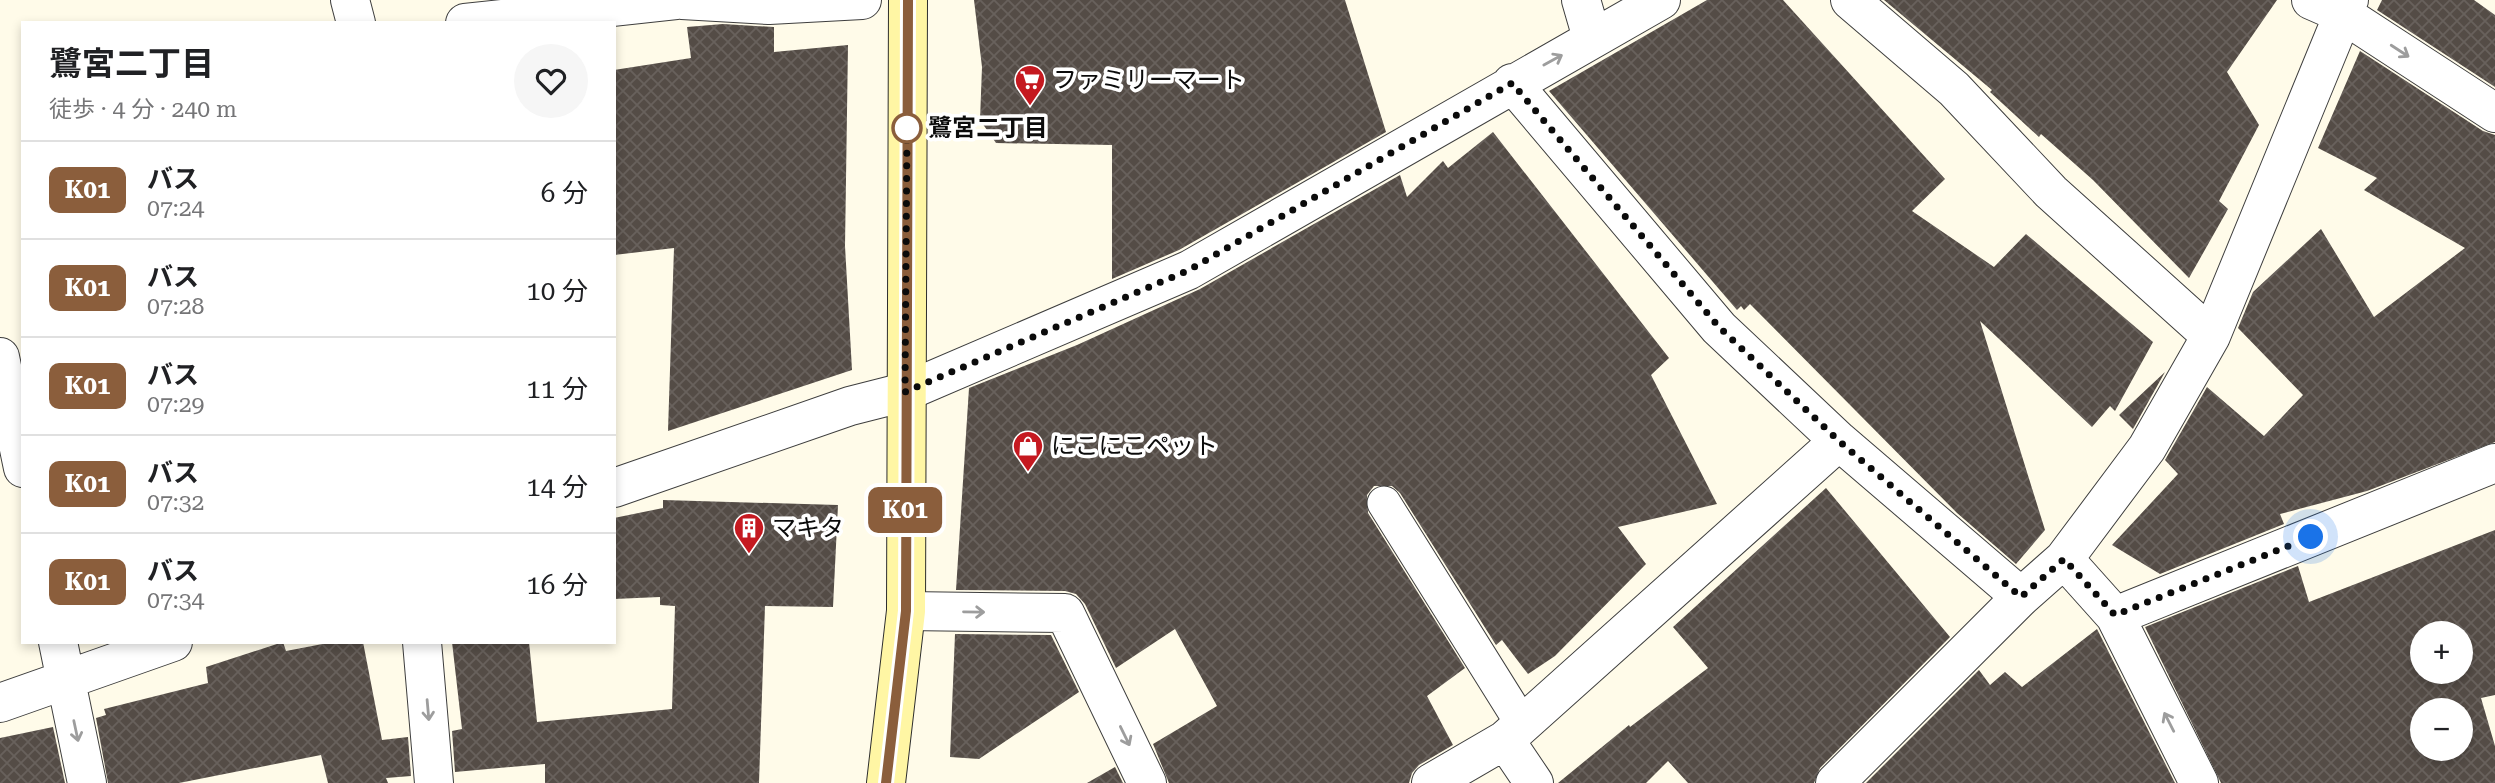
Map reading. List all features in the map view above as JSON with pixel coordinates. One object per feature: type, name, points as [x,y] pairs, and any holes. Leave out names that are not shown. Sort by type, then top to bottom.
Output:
[{"type":"main road","points":[[886,783],[906,611],[908,0]]},
{"type":"street","points":[[349,0],[355,21]]},
{"type":"street","points":[[481,21],[614,4],[676,0]]},
{"type":"street","points":[[682,0],[769,5],[862,0]]},
{"type":"street","points":[[1581,0],[1592,38]]},
{"type":"street","points":[[616,487],[850,406],[905,392],[1189,270],[1661,0]]},
{"type":"street","points":[[1850,0],[1954,89],[2051,192],[2211,336]]},
{"type":"street","points":[[1835,783],[2021,597],[2064,559],[2147,448],[2211,336],[2334,5],[2495,113]]},
{"type":"street","points":[[1512,83],[1719,327],[1839,441],[2021,597]]},
{"type":"street","points":[[0,357],[7,431],[21,463]]},
{"type":"street","points":[[1432,783],[1513,731],[1839,441]]},
{"type":"street","points":[[2115,615],[2495,463]]},
{"type":"street","points":[[2064,559],[2115,615],[2199,783]]},
{"type":"street","points":[[906,611],[1065,613],[1147,783]]},
{"type":"street","points":[[58,644],[87,783]]},
{"type":"street","points":[[0,703],[167,644]]},
{"type":"street","points":[[422,644],[434,783]]},
{"type":"street","points":[[1513,731],[1535,783]]},
{"type":"lane","points":[[1384,503],[1513,731]]},
{"type":"building","points":[[974,0],[1345,0],[1386,132],[1179,250],[1112,279],[1112,145],[996,143],[980,120],[982,67]]},
{"type":"building","points":[[1707,0],[1783,0],[1945,179],[1912,211],[1994,267],[2026,234],[2153,342],[2115,411],[2110,406],[2092,427],[1980,321],[2045,530],[2016,564],[1957,513],[1750,304],[1744,310],[1741,306],[1737,310],[1549,91]]},
{"type":"building","points":[[1884,0],[2277,0],[2227,72],[2259,125],[2219,201],[2228,209],[2189,278],[2093,180],[2041,134],[2039,137],[1990,92],[1992,90]]},
{"type":"building","points":[[2382,0],[2474,0],[2495,15],[2495,87],[2377,10]]},
{"type":"building","points":[[723,24],[774,27],[774,52],[848,45],[845,246],[852,370],[668,431],[674,248],[616,255],[616,70],[691,58],[687,27]]},
{"type":"building","points":[[2360,51],[2483,131],[2495,135],[2495,442],[2367,491],[2280,514],[2284,524],[2160,574],[2112,545],[2178,474],[2165,460],[2207,387],[2264,436],[2303,395],[2238,328],[2253,292],[2321,229],[2374,317],[2465,248],[2364,190],[2377,178],[2318,148]]},
{"type":"building","points":[[1493,132],[1669,358],[1651,375],[1717,504],[1618,527],[1646,564],[1555,656],[1528,674],[1502,640],[1496,645],[1400,493],[1392,486],[1374,486],[1367,495],[1368,513],[1465,668],[1427,696],[1453,745],[1419,765],[1412,773],[1409,783],[1169,783],[1153,744],[1217,706],[1175,629],[1116,668],[1085,604],[1076,594],[1065,591],[956,590],[969,388],[1077,345],[1200,289],[1400,175],[1407,197],[1443,161],[1448,168]]},
{"type":"building","points":[[2165,372],[2133,429],[2119,415]]},
{"type":"building","points":[[1826,488],[1950,637],[1820,768],[1814,783],[1688,783],[1668,761],[1646,783],[1558,783],[1629,725],[1630,727],[1708,668],[1673,627]]},
{"type":"building","points":[[663,500],[838,505],[833,607],[765,606],[759,783],[545,783],[545,764],[455,772],[452,731],[462,729],[452,644],[529,644],[537,722],[672,709],[675,606],[660,605],[660,597],[616,599],[616,518],[663,508]]},
{"type":"building","points":[[2495,530],[2495,695],[2481,698],[2495,746],[2495,783],[2221,783],[2145,627],[2298,566],[2309,602]]},
{"type":"building","points":[[2097,629],[2175,783],[1866,783],[1979,670],[1990,685],[2005,672],[2022,687]]},
{"type":"building","points":[[955,634],[1051,635],[1079,692],[979,759],[950,757]]},
{"type":"building","points":[[277,644],[284,644],[286,651],[323,644],[363,644],[382,740],[408,737],[411,776],[386,778],[388,783],[328,783],[321,755],[179,783],[108,783],[96,718],[106,715],[104,709],[208,683],[206,667]]},
{"type":"building","points":[[53,727],[65,783],[0,783],[0,738]]},
{"type":"building","points":[[1115,767],[1123,783],[1087,783]]},
{"type":"bus line","name":"K01","points":[[886,783],[906,611],[908,0]]},
{"type":"place","name":"ファミリーマート","points":[[1030,107]]},
{"type":"place","name":"鷺宮二丁目","points":[[907,128]]},
{"type":"place","name":"にこにこペット","points":[[1028,473]]},
{"type":"place","name":"マキタ","points":[[749,555]]},
{"type":"route","points":[[907,128],[905,392],[1189,270],[1512,83],[1719,327],[1839,441],[2021,597],[2064,559],[2115,615],[2311,537]]}]
